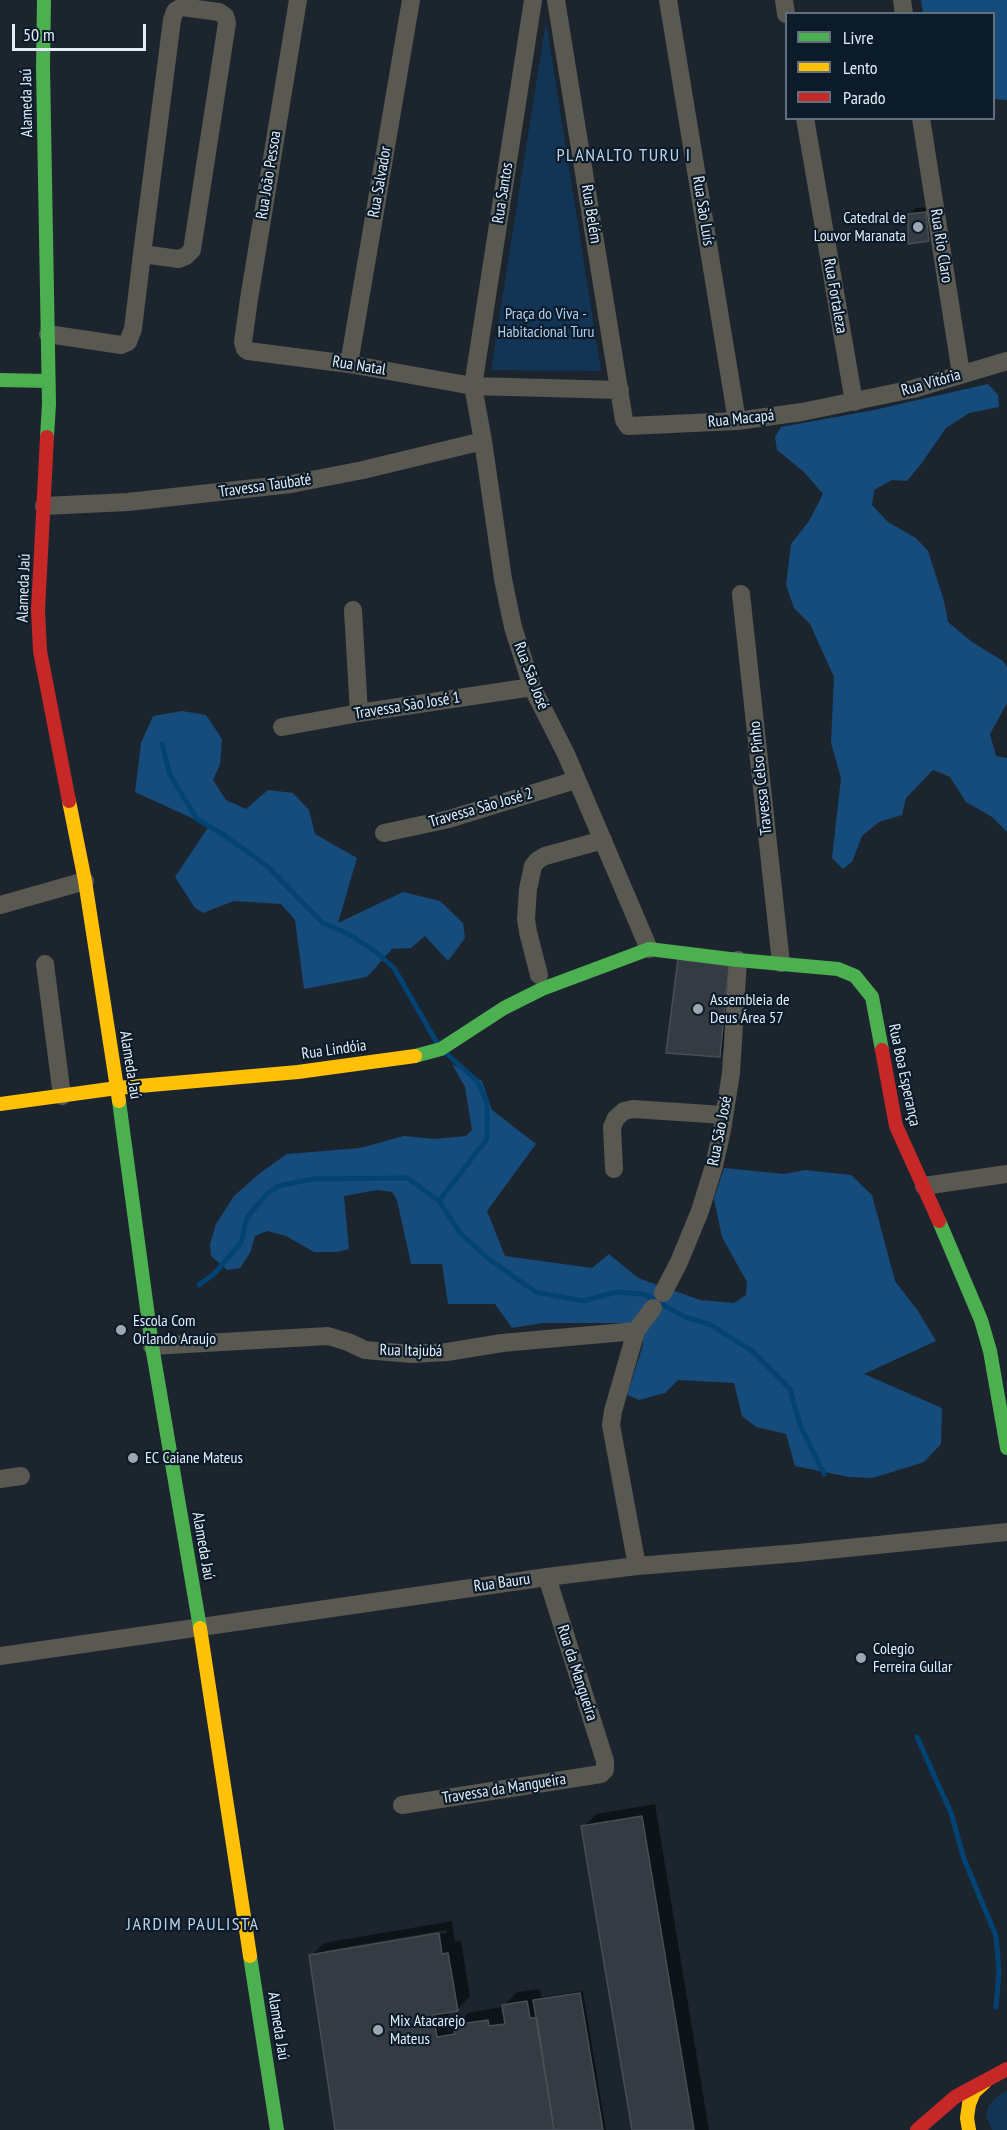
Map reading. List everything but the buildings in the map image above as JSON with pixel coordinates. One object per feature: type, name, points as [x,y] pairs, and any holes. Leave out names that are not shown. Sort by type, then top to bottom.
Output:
[{"type":"main road","name":"Alameda Jaú","points":[[44,0],[42,67],[48,381],[38,610],[40,651],[85,881],[117,1088],[152,1346],[200,1626],[277,2130]]},
{"type":"main road","points":[[0,380],[48,381]]},
{"type":"main road","name":"Rua Boa Esperança","points":[[649,949],[838,969],[855,976],[865,986],[872,997],[896,1126],[924,1186],[986,1336],[1007,1448]]},
{"type":"main road","name":"Rua Lindóia","points":[[0,1104],[117,1088],[298,1072],[423,1055],[441,1049],[504,1008],[542,989],[649,949]]},
{"type":"main road","points":[[917,2130],[956,2097],[1007,2068]]},
{"type":"main road","points":[[969,2130],[967,2118],[969,2104],[974,2092],[988,2078]]},
{"type":"street","name":"Rua João Pessoa","points":[[245,349],[243,342],[249,299],[298,0]]},
{"type":"street","name":"Rua Salvador","points":[[349,364],[411,0]]},
{"type":"street","name":"Rua Santos","points":[[473,386],[533,0]]},
{"type":"street","name":"Rua Belém","points":[[556,0],[624,420],[628,426]]},
{"type":"street","name":"Rua São Luís","points":[[668,0],[737,421]]},
{"type":"street","points":[[48,334],[121,345],[128,342],[133,329],[142,254],[172,20],[175,11],[182,7],[219,12],[225,16],[227,23],[192,250],[179,259],[142,254]]},
{"type":"street","name":"Rua Fortaleza","points":[[805,120],[854,402]]},
{"type":"street","name":"Rua Rio Claro","points":[[921,120],[962,374]]},
{"type":"street","name":"Rua Natal","points":[[245,349],[349,364],[473,386]]},
{"type":"street","name":"Rua Vitória","points":[[854,402],[913,389],[1007,361]]},
{"type":"street","points":[[473,386],[620,390]]},
{"type":"street","name":"Rua São José","points":[[473,386],[503,579],[513,627],[532,687],[566,754],[649,949]]},
{"type":"street","name":"Rua Macapá","points":[[628,426],[634,428],[737,421],[854,402]]},
{"type":"street","name":"Travessa Taubaté","points":[[44,506],[128,502],[291,484],[363,470],[483,441]]},
{"type":"street","name":"Travessa Celso Pinho","points":[[741,594],[781,963]]},
{"type":"street","points":[[353,610],[359,713]]},
{"type":"street","name":"Travessa São José 1","points":[[282,727],[532,687]]},
{"type":"street","name":"Travessa São José 2","points":[[384,833],[448,819],[576,780]]},
{"type":"street","points":[[538,975],[526,919],[528,889],[533,866],[545,856],[603,840]]},
{"type":"street","points":[[0,905],[85,881]]},
{"type":"street","name":"Rua São José","points":[[638,1566],[611,1425],[613,1411],[636,1331],[658,1300],[679,1262],[700,1211],[714,1166],[731,1073],[738,960]]},
{"type":"street","points":[[45,964],[62,1096]]},
{"type":"street","points":[[614,1169],[612,1127],[616,1118],[624,1111],[633,1109],[724,1115]]},
{"type":"street","points":[[924,1186],[1007,1174]]},
{"type":"street","name":"Rua Itajubá","points":[[152,1346],[327,1336],[365,1350],[412,1354],[447,1352],[501,1343],[636,1331]]},
{"type":"street","points":[[0,1479],[21,1476]]},
{"type":"street","name":"Rua Bauru","points":[[0,1656],[547,1577],[638,1566],[1007,1532]]},
{"type":"street","name":"Rua da Mangueira","points":[[547,1577],[606,1761],[604,1770]]},
{"type":"street","name":"Travessa da Mangueira","points":[[402,1805],[601,1774],[604,1770]]},
{"type":"green space","name":"Praça do Viva - Habitacional Turu","points":[[546,21],[601,371],[491,370]]},
{"type":"green space","points":[[1007,2091],[1007,2130],[992,2130],[986,2115],[989,2105]]},
{"type":"shaded area","points":[[921,0],[1007,0],[1007,100],[995,99],[995,12],[923,12]]},
{"type":"shaded area","points":[[988,384],[998,395],[999,407],[969,413],[946,428],[907,481],[892,480],[874,490],[872,505],[888,522],[916,538],[928,551],[944,601],[948,622],[972,642],[1003,661],[1007,667],[1007,703],[990,734],[996,756],[1007,758],[1007,832],[992,817],[966,802],[950,777],[933,770],[906,798],[902,815],[879,822],[862,836],[852,862],[843,869],[832,858],[841,778],[831,743],[834,677],[810,624],[794,608],[786,585],[791,544],[809,521],[823,494],[804,472],[777,450],[775,437],[781,427],[874,410]]},
{"type":"shaded area","points":[[182,711],[206,715],[222,739],[220,764],[213,780],[226,800],[246,809],[268,790],[293,793],[309,810],[315,834],[357,858],[338,923],[403,892],[440,901],[463,923],[465,938],[448,961],[425,936],[411,948],[392,949],[367,977],[304,989],[295,920],[281,904],[234,901],[203,913],[195,908],[175,877],[209,826],[135,792],[141,743],[153,716]]},
{"type":"shaded area","points":[[452,1064],[482,1081],[492,1110],[536,1144],[487,1211],[505,1256],[592,1268],[609,1254],[638,1278],[700,1300],[734,1303],[746,1295],[747,1282],[722,1237],[714,1199],[724,1168],[784,1174],[805,1170],[851,1175],[872,1195],[895,1281],[918,1311],[936,1341],[864,1374],[942,1408],[941,1444],[924,1462],[873,1478],[849,1477],[795,1466],[786,1434],[756,1427],[742,1416],[734,1383],[678,1380],[665,1393],[639,1400],[627,1395],[643,1345],[643,1338],[625,1323],[543,1323],[512,1328],[495,1304],[448,1304],[442,1264],[411,1264],[397,1200],[392,1192],[378,1190],[344,1196],[349,1249],[337,1252],[314,1252],[286,1236],[267,1231],[255,1236],[250,1253],[240,1268],[227,1270],[211,1256],[210,1244],[216,1224],[234,1196],[260,1173],[287,1154],[360,1148],[404,1136],[434,1139],[466,1136],[472,1130],[465,1087]]},
{"type":"waterway","points":[[162,744],[170,775],[197,819],[267,866],[323,923],[348,934],[375,951],[394,968],[437,1043]]},
{"type":"waterway","points":[[439,1201],[487,1139],[487,1102],[477,1081],[447,1054]]},
{"type":"waterway","points":[[199,1285],[214,1274],[241,1243],[247,1217],[268,1193],[278,1186],[313,1179],[407,1178],[439,1201],[460,1233],[490,1260],[536,1292],[583,1301],[617,1292],[644,1294],[685,1317],[711,1325],[752,1351],[790,1389],[800,1425],[824,1474]]},
{"type":"waterway","points":[[917,1737],[951,1813],[964,1859],[996,1936],[999,1971],[996,2007]]},
{"type":"traffic: fast","points":[[44,0],[43,67],[49,404],[47,437]]},
{"type":"traffic: fast","points":[[0,380],[48,381]]},
{"type":"traffic: fast","points":[[415,1056],[441,1049],[504,1008],[542,989],[649,949],[838,969],[855,976],[872,997],[882,1050]]},
{"type":"traffic: fast","points":[[119,1101],[152,1346],[200,1628]]},
{"type":"traffic: fast","points":[[939,1221],[981,1320],[990,1351],[1007,1448]]},
{"type":"traffic: fast","points":[[250,1956],[277,2130]]},
{"type":"traffic: slow","points":[[69,801],[85,881],[119,1101]]},
{"type":"traffic: slow","points":[[0,1104],[117,1088],[298,1072],[415,1056]]},
{"type":"traffic: slow","points":[[200,1628],[250,1956]]},
{"type":"traffic: slow","points":[[969,2130],[967,2118],[969,2104],[974,2092],[985,2082]]},
{"type":"traffic: jam","points":[[47,437],[38,610],[40,651],[69,801]]},
{"type":"traffic: jam","points":[[882,1050],[896,1126],[939,1221]]},
{"type":"traffic: jam","points":[[917,2130],[955,2097],[1007,2069]]},
{"type":"place","name":"Catedral de Louvor Maranata","points":[[918,227]]},
{"type":"place","name":"Assembleia de Deus Área 57","points":[[698,1009]]},
{"type":"place","name":"Escola Com Orlando Araujo","points":[[121,1330]]},
{"type":"place","name":"EC Caiane Mateus","points":[[133,1458]]},
{"type":"place","name":"Colegio Ferreira Gullar","points":[[861,1658]]},
{"type":"place","name":"Mix Atacarejo Mateus","points":[[378,2030]]},
{"type":"district","name":"PLANALTO TURU I","points":[[624,156]]},
{"type":"district","name":"JARDIM PAULISTA","points":[[193,1925]]}]
